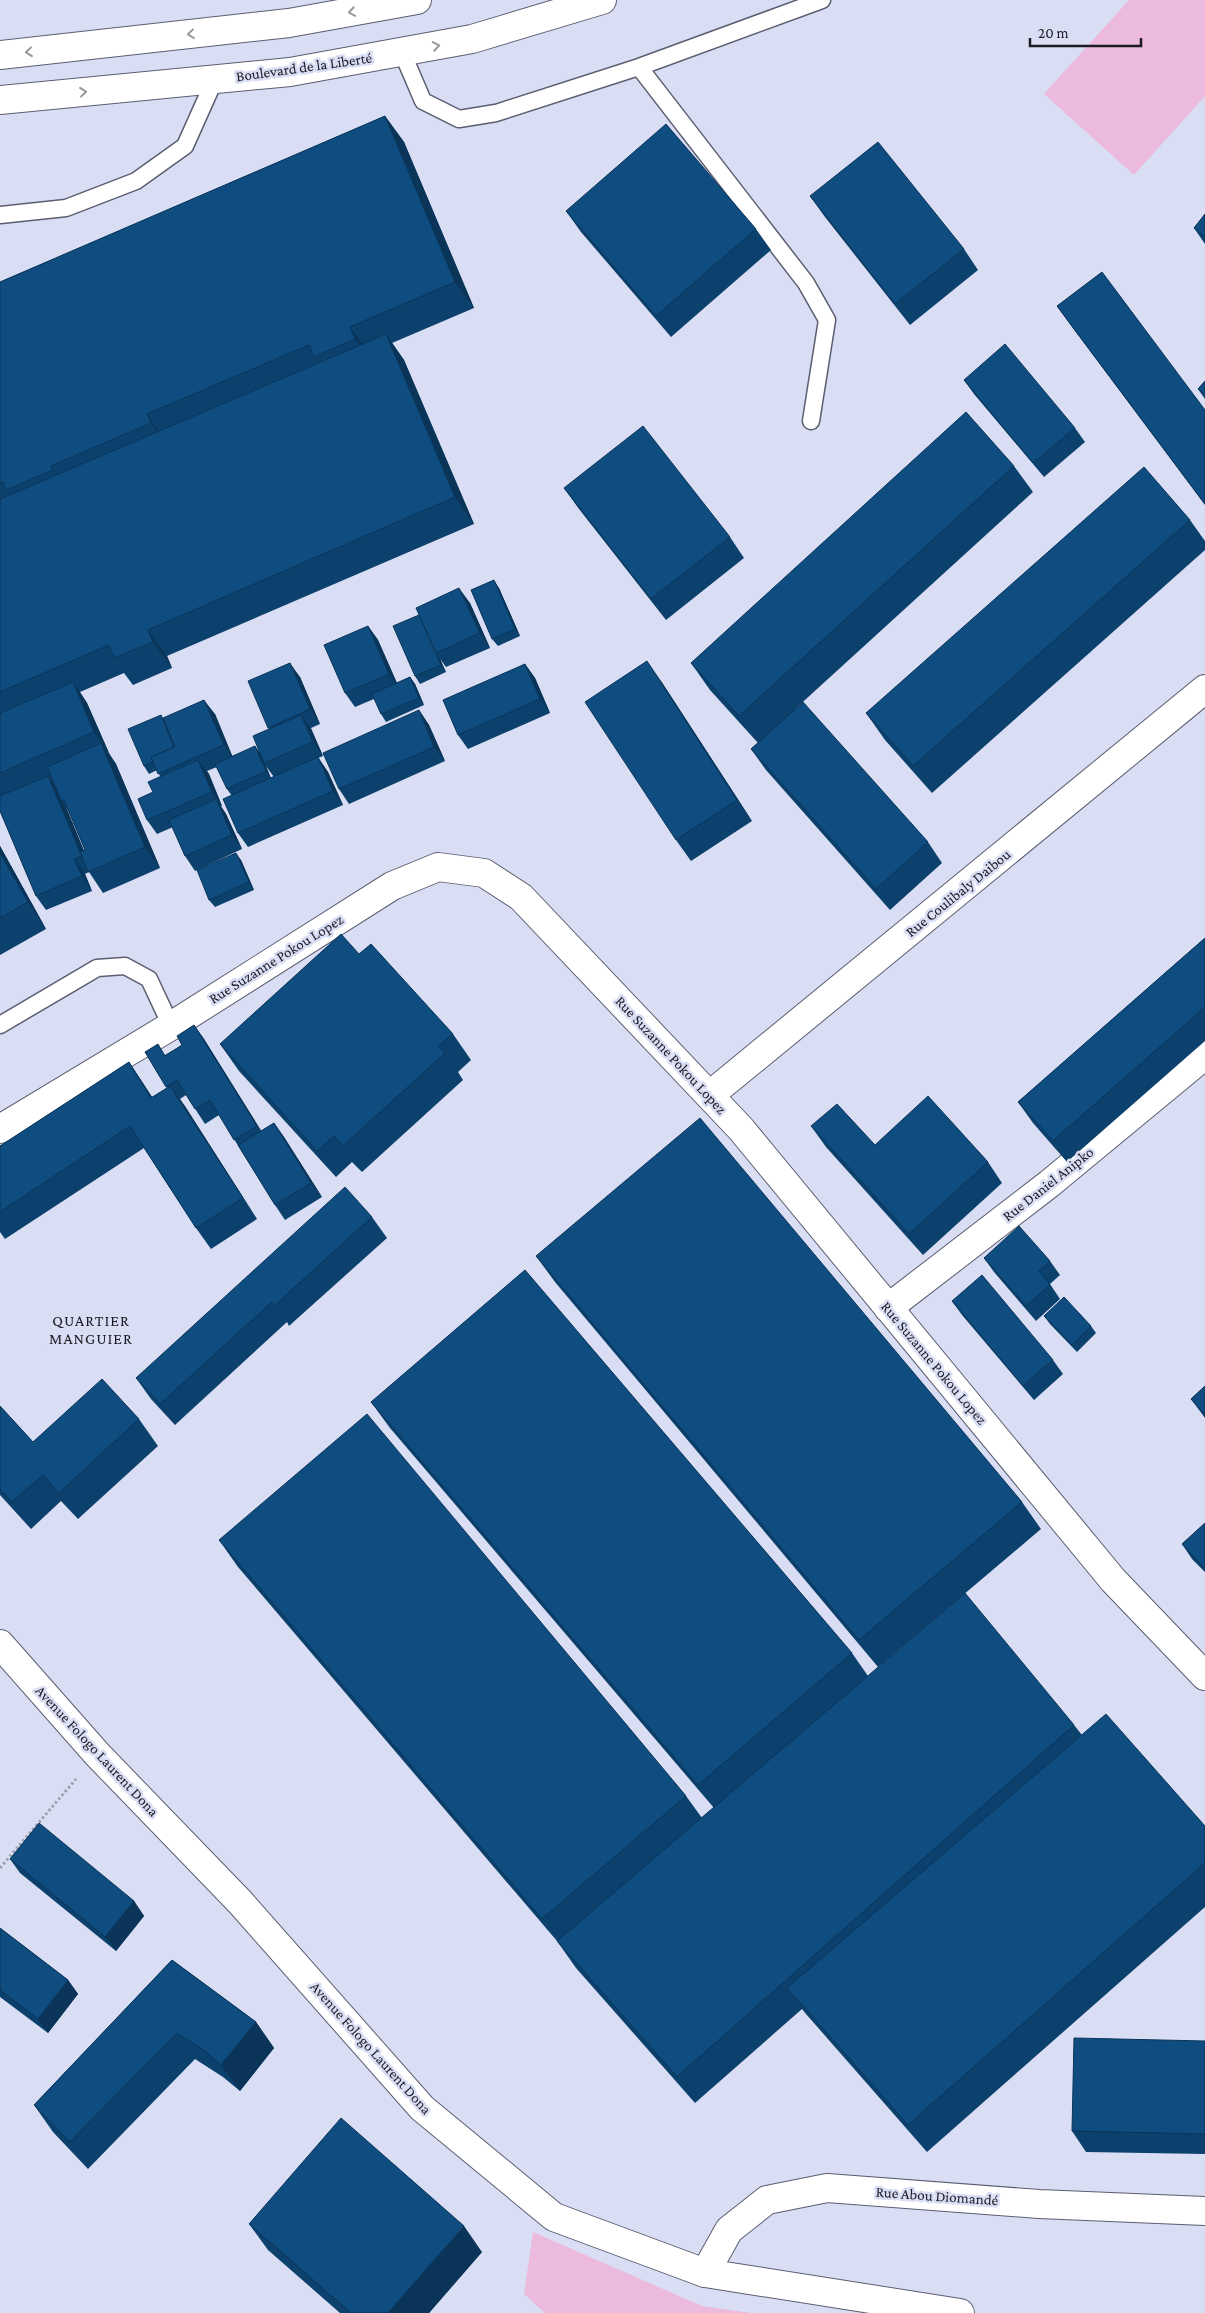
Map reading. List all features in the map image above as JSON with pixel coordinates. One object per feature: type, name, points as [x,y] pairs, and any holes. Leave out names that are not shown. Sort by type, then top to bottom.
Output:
[{"type":"street","points":[[0,55],[289,23],[417,0]]},
{"type":"street","name":"Boulevard de la Liberté","points":[[0,100],[290,72],[472,39],[602,0]]},
{"type":"street","name":"Rue Coulibaly Daibou","points":[[710,1095],[1205,689]]},
{"type":"street","name":"Rue Suzanne Pokou Lopez","points":[[0,1129],[171,1026],[392,886],[438,867],[484,874],[521,897],[710,1095],[1113,1580],[1205,1676]]},
{"type":"street","name":"Rue Daniel Anipko","points":[[888,1308],[1064,1172],[1205,1055]]},
{"type":"street","name":"Avenue Fologo Laurent Dona","points":[[0,1644],[97,1754],[240,1902],[422,2108],[554,2217],[706,2273],[960,2313]]},
{"type":"street","name":"Rue Abou Diomandé","points":[[706,2273],[729,2230],[767,2200],[827,2188],[1040,2204],[1205,2211]]},
{"type":"lane","points":[[402,52],[423,101],[459,119],[496,113],[639,67],[822,0]]},
{"type":"lane","points":[[639,67],[806,283],[827,320],[811,421]]},
{"type":"lane","points":[[0,215],[66,208],[136,181],[185,146],[215,79]]},
{"type":"lane","points":[[0,1025],[97,968],[125,966],[149,979],[171,1026]]},
{"type":"path","points":[[0,1868],[97,1754]]},
{"type":"shaded area","points":[[1129,0],[1205,0],[1205,96],[1134,175],[1044,94]]},
{"type":"shaded area","points":[[533,2232],[702,2306],[751,2313],[545,2313],[524,2294]]},
{"type":"building","points":[[385,116],[455,282],[350,327],[355,339],[314,357],[309,345],[147,414],[151,423],[51,466],[53,470],[6,490],[3,482],[0,483],[0,282]]},
{"type":"building","points":[[666,124],[756,229],[656,316],[566,211]]},
{"type":"building","points":[[878,142],[964,249],[895,304],[810,196]]},
{"type":"building","points":[[1205,214],[1205,237],[1194,228]]},
{"type":"building","points":[[1102,272],[1205,410],[1205,504],[1057,306]]},
{"type":"building","points":[[386,334],[455,497],[148,630],[153,642],[114,658],[109,645],[0,692],[0,499]]},
{"type":"building","points":[[1005,344],[1075,428],[1033,463],[964,380]]},
{"type":"building","points":[[1205,381],[1205,395],[1198,389]]},
{"type":"building","points":[[966,412],[1014,466],[739,716],[691,663]]},
{"type":"building","points":[[643,426],[730,537],[651,599],[564,488]]},
{"type":"building","points":[[1144,467],[1190,520],[913,766],[866,713]]},
{"type":"building","points":[[494,580],[515,629],[492,639],[471,590]]},
{"type":"building","points":[[459,588],[480,633],[436,653],[416,608]]},
{"type":"building","points":[[419,615],[441,665],[415,676],[393,626]]},
{"type":"building","points":[[368,626],[389,674],[345,693],[324,645]]},
{"type":"building","points":[[647,661],[737,800],[676,840],[585,702]]},
{"type":"building","points":[[290,663],[310,709],[268,728],[248,681]]},
{"type":"building","points":[[525,664],[540,699],[458,735],[443,700]]},
{"type":"building","points":[[410,677],[419,698],[381,714],[372,694]]},
{"type":"building","points":[[73,682],[94,732],[0,773],[0,713]]},
{"type":"building","points":[[204,700],[224,745],[158,774],[151,757],[175,747],[163,718]]},
{"type":"building","points":[[803,702],[928,842],[876,889],[751,749]]},
{"type":"building","points":[[419,710],[434,747],[339,789],[323,753]]},
{"type":"building","points":[[161,715],[174,747],[151,757],[153,762],[144,766],[128,729]]},
{"type":"building","points":[[301,715],[313,742],[264,763],[253,736]]},
{"type":"building","points":[[101,743],[145,847],[88,872],[80,852],[85,850],[64,800],[61,800],[47,767]]},
{"type":"building","points":[[255,746],[266,771],[227,789],[215,764]]},
{"type":"building","points":[[318,757],[333,791],[238,833],[223,799]]},
{"type":"building","points":[[198,760],[212,792],[147,820],[138,799],[153,792],[148,782]]},
{"type":"building","points":[[48,776],[82,856],[74,859],[82,876],[36,896],[0,811],[0,796]]},
{"type":"building","points":[[216,799],[232,835],[185,856],[169,820]]},
{"type":"building","points":[[0,853],[28,902],[0,918]]},
{"type":"building","points":[[236,853],[249,882],[209,900],[197,870]]},
{"type":"building","points":[[341,934],[359,954],[371,944],[453,1034],[438,1046],[445,1053],[343,1146],[334,1136],[317,1151],[220,1044]]},
{"type":"building","points":[[1205,938],[1205,1007],[1053,1141],[1018,1102]]},
{"type":"building","points":[[194,1025],[257,1126],[234,1140],[210,1100],[195,1109],[177,1080],[166,1087],[145,1052],[158,1044],[165,1056],[182,1045],[177,1036]]},
{"type":"building","points":[[129,1062],[151,1098],[170,1086],[243,1198],[196,1228],[130,1126],[0,1212],[0,1146]]},
{"type":"building","points":[[928,1096],[988,1162],[909,1234],[811,1126],[837,1104],[875,1145]]},
{"type":"building","points":[[700,1118],[1022,1502],[859,1640],[536,1256]]},
{"type":"building","points":[[274,1123],[311,1183],[275,1205],[238,1145]]},
{"type":"building","points":[[345,1187],[372,1217],[275,1305],[272,1302],[160,1404],[136,1378]]},
{"type":"building","points":[[1019,1226],[1050,1261],[1039,1271],[1050,1285],[1026,1306],[984,1258]]},
{"type":"building","points":[[525,1270],[852,1653],[698,1785],[371,1402]]},
{"type":"building","points":[[982,1275],[1053,1360],[1023,1386],[952,1301]]},
{"type":"building","points":[[1064,1297],[1091,1326],[1072,1345],[1044,1316]]},
{"type":"building","points":[[102,1379],[139,1419],[59,1493],[43,1475],[12,1502],[0,1489],[0,1406],[33,1442]]},
{"type":"building","points":[[1205,1386],[1205,1415],[1191,1399]]},
{"type":"building","points":[[367,1414],[686,1796],[542,1919],[219,1540]]},
{"type":"building","points":[[1205,1523],[1205,1569],[1182,1544]]},
{"type":"building","points":[[965,1593],[1074,1725],[677,2077],[557,1941]]},
{"type":"building","points":[[1106,1714],[1205,1826],[1205,1863],[908,2125],[787,1988]]},
{"type":"building","points":[[39,1823],[134,1901],[105,1937],[10,1859]]},
{"type":"building","points":[[0,1928],[68,1980],[38,2019],[0,1990]]},
{"type":"building","points":[[172,1960],[256,2022],[221,2065],[205,2051],[177,2033],[70,2142],[34,2105]]},
{"type":"building","points":[[1074,2038],[1205,2041],[1205,2134],[1072,2131]]},
{"type":"building","points":[[341,2118],[464,2226],[388,2313],[351,2313],[249,2224]]},
{"type":"district","name":"QUARTIER MANGUIER","points":[[91,1329]]}]
